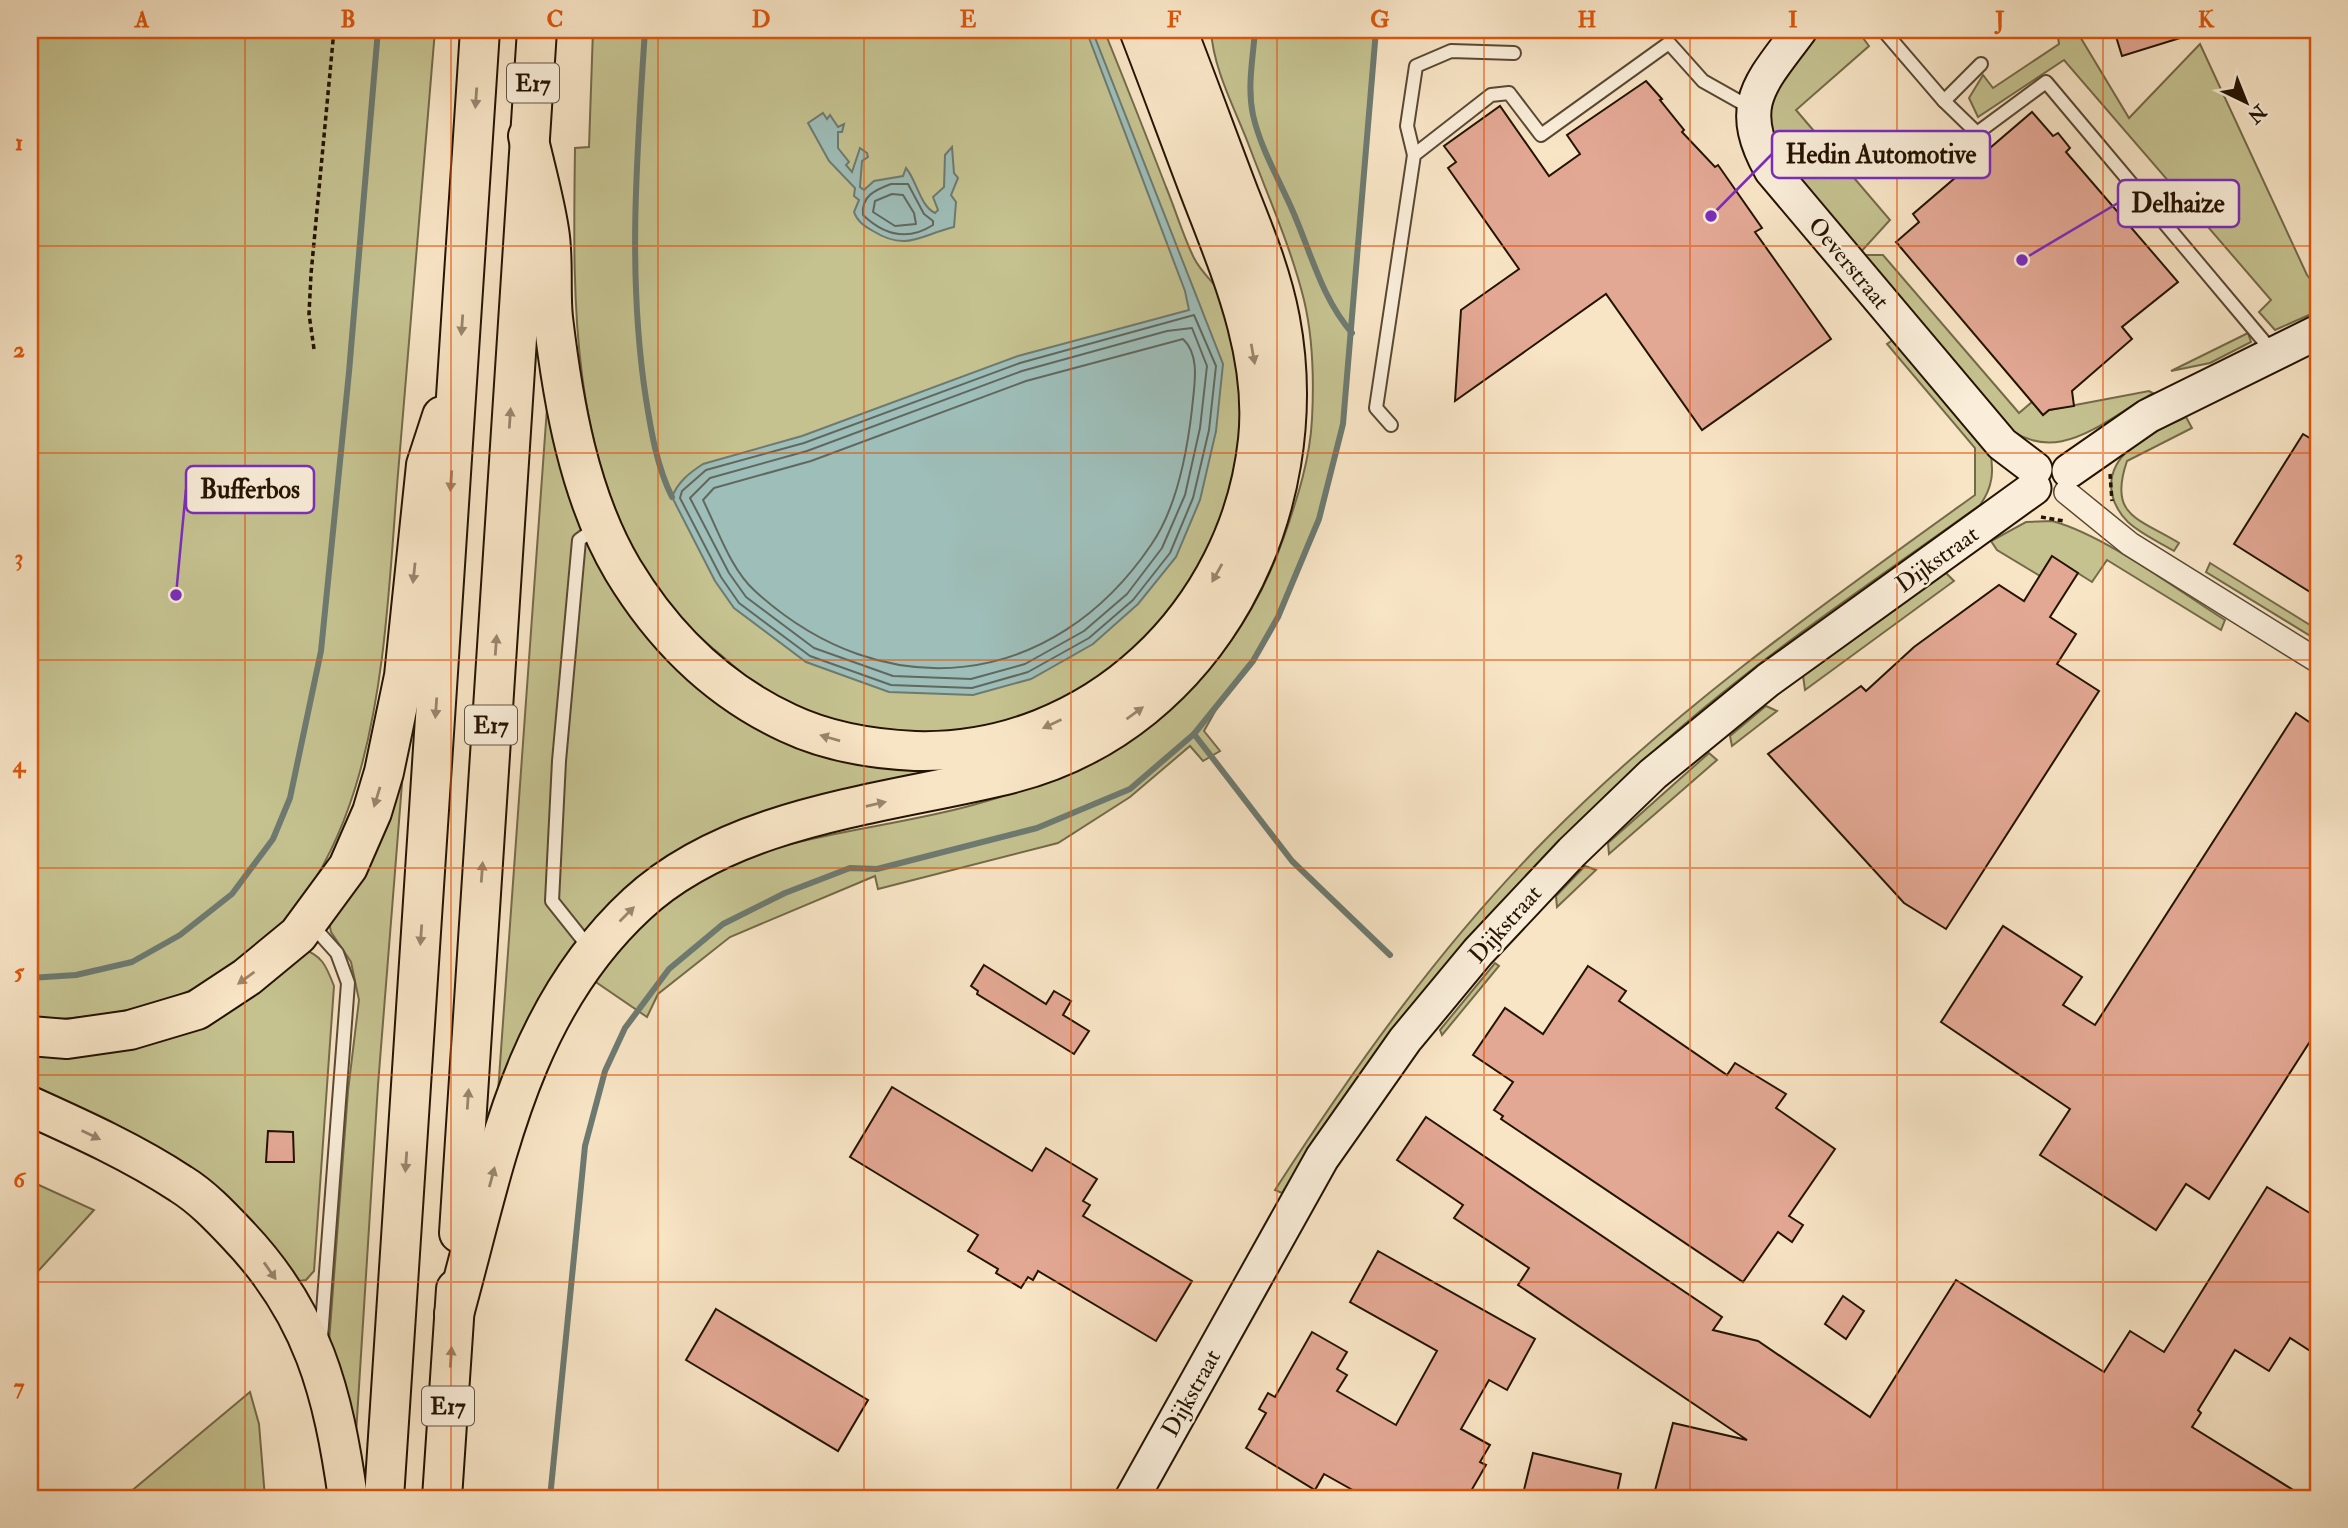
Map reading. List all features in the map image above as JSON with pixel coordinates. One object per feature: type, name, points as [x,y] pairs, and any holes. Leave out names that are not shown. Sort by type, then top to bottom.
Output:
[{"type":"highway","name":"E17","points":[[384,1498],[480,30]]},
{"type":"highway","name":"E17","points":[[442,1498],[528,135],[537,30]]},
{"type":"highway","points":[[1125,30],[1209,248],[1237,287]]},
{"type":"highway","points":[[528,135],[550,232],[553,316],[572,429],[600,526],[623,570],[658,620],[692,659],[738,696],[789,724],[829,739],[878,750],[934,751],[971,748],[1028,735],[1082,710],[1137,673],[1169,642],[1202,600],[1227,556],[1241,519],[1258,436],[1254,358],[1237,287],[1139,30]]},
{"type":"highway","points":[[454,1314],[505,1130],[529,1061],[555,1003],[591,950],[640,901],[680,872],[722,849],[785,824],[1020,771],[1081,746],[1135,715],[1182,673],[1231,610],[1272,509],[1283,461],[1288,407],[1286,357],[1273,290],[1177,30]]},
{"type":"highway","points":[[1195,30],[1209,85],[1278,265],[1293,334],[1286,357]]},
{"type":"highway","points":[[30,1036],[66,1039],[130,1030],[197,1010],[247,977],[298,935],[348,867],[372,812],[384,772],[404,676],[426,465],[459,364]]},
{"type":"highway","points":[[30,1105],[142,1160],[184,1186],[220,1217],[263,1261],[295,1307],[319,1360],[340,1439],[348,1498]]},
{"type":"street","name":"Oeverstraat","points":[[1800,30],[1767,71],[1758,90],[1754,132],[1771,170],[2002,444],[2052,494],[2318,661]]},
{"type":"street","name":"Dijkstraat","points":[[1132,1498],[1322,1158],[1405,1040],[1478,952],[1572,852],[1653,774],[1768,680],[2052,494],[2148,416],[2318,332]]},
{"type":"lane","points":[[1883,30],[1944,101],[1977,133],[2046,82],[2274,354]]},
{"type":"lane","points":[[1413,155],[1491,95],[1508,93],[1541,135],[1669,43],[1703,81],[1755,110]]},
{"type":"lane","points":[[1391,425],[1376,408],[1413,155],[1407,126],[1416,65],[1451,51],[1514,53]]},
{"type":"lane","points":[[1944,101],[1981,64]]},
{"type":"lane","points":[[591,950],[570,928],[552,901],[559,761],[579,540],[600,526]]},
{"type":"lane","points":[[309,922],[337,953],[348,983],[319,1360]]},
{"type":"path","points":[[314,349],[309,314],[334,30]]},
{"type":"path","points":[[2112,465],[2109,485],[2114,508]]},
{"type":"shaded area","points":[[30,30],[435,30],[388,606],[379,682],[364,756],[341,827],[308,890],[262,944],[200,986],[138,1008],[73,1018],[30,1021]]},
{"type":"shaded area","points":[[593,30],[1104,30],[1190,250],[1230,309],[1239,356],[1243,415],[1230,494],[1200,565],[1156,627],[1099,677],[1033,713],[961,733],[884,734],[805,714],[783,703],[703,640],[675,614],[659,594],[625,533],[605,480],[591,427],[582,372],[575,261],[575,148],[589,147]]},
{"type":"shaded area","points":[[1150,30],[1155,30],[1245,265],[1260,308],[1274,375],[1276,422],[1271,470],[1260,516],[1244,561],[1221,603],[1194,642],[1162,677],[1112,718],[1067,742],[992,768],[838,796],[757,818],[707,840],[661,869],[598,925],[562,968],[542,1003],[508,1089],[505,1094],[498,1092],[549,380],[552,379],[568,465],[585,514],[615,575],[653,629],[698,676],[749,714],[805,742],[866,758],[931,763],[1000,754],[1029,746],[1084,722],[1133,690],[1176,649],[1213,601],[1241,546],[1259,487],[1268,426],[1266,373],[1258,329],[1246,287]]},
{"type":"shaded area","points":[[1211,30],[1376,30],[1343,424],[1319,519],[1278,617],[1253,661],[1222,699],[1204,731],[1220,751],[1203,761],[1190,746],[1130,797],[1058,843],[878,889],[875,876],[730,937],[658,994],[647,1017],[590,978],[651,916],[686,888],[704,876],[753,855],[815,838],[973,805],[1028,788],[1079,767],[1125,741],[1166,711],[1204,675],[1236,634],[1263,587],[1285,534],[1306,463],[1312,419],[1311,344],[1304,300],[1292,260],[1220,73]]},
{"type":"shaded area","points":[[1815,30],[1857,30],[1869,46],[1796,110],[1890,220],[1858,255],[1777,159],[1770,138],[1767,120],[1773,89]]},
{"type":"shaded area","points":[[2057,30],[2076,30],[2129,118],[2200,44],[2307,275],[2318,289],[2318,311],[2275,330],[2259,312],[2271,300],[2064,60],[1978,117],[1969,98],[1983,75],[1993,88],[2059,44]]},
{"type":"shaded area","points":[[1858,255],[1883,255],[2019,413],[2032,402],[2043,415],[2049,410],[2149,391],[2153,393],[2075,438],[2055,442],[2036,441],[2016,433],[1995,417]]},
{"type":"shaded area","points":[[2248,333],[2251,342],[2210,363],[2171,371]]},
{"type":"shaded area","points":[[1897,337],[1990,450],[1991,479],[1988,492],[1980,505],[1818,620],[1739,680],[1608,793],[1505,899],[1456,954],[1364,1070],[1282,1193],[1275,1190],[1336,1098],[1402,1007],[1471,921],[1546,839],[1647,745],[1753,658],[1975,495],[1975,448],[1887,344]]},
{"type":"shaded area","points":[[2186,417],[2192,428],[2127,461],[2122,479],[2121,494],[2124,505],[2140,521],[2179,543],[2174,551],[2125,519],[2113,498],[2112,479],[2116,466],[2134,445]]},
{"type":"shaded area","points":[[2052,521],[2095,538],[2163,579],[2225,620],[2221,630],[2107,560],[2092,582],[2052,557],[2040,576],[1997,550],[1991,541],[2026,522]]},
{"type":"shaded area","points":[[2210,563],[2318,630],[2317,640],[2206,572]]},
{"type":"shaded area","points":[[1946,573],[1954,581],[1805,690],[1803,676]]},
{"type":"shaded area","points":[[1766,706],[1777,711],[1732,746],[1730,736]]},
{"type":"shaded area","points":[[1709,753],[1717,760],[1609,854],[1608,843]]},
{"type":"shaded area","points":[[403,771],[378,1085],[355,1450],[329,1342],[348,1091],[359,1000],[351,962],[331,932],[329,922]]},
{"type":"shaded area","points":[[1585,866],[1596,870],[1557,907],[1556,896]]},
{"type":"shaded area","points":[[300,948],[322,962],[334,986],[314,1271],[306,1280],[299,1281],[30,1095],[30,1047],[63,1048]]},
{"type":"shaded area","points":[[1495,963],[1499,966],[1442,1035],[1440,1030]]},
{"type":"shaded area","points":[[30,1181],[94,1210],[30,1280]]},
{"type":"shaded area","points":[[250,1392],[259,1424],[265,1498],[123,1498]]},
{"type":"water","points":[[1086,30],[1092,30],[1223,364],[1216,431],[1200,500],[1176,557],[1138,604],[1093,644],[1031,679],[973,695],[889,692],[806,662],[734,608],[715,581],[672,497],[689,474],[703,464],[802,436],[1018,356],[1189,310],[1185,291]]},
{"type":"water","points":[[823,113],[827,119],[830,115],[838,127],[844,124],[842,132],[838,132],[838,148],[849,162],[846,165],[852,172],[860,148],[867,153],[868,157],[862,161],[860,187],[864,190],[874,181],[903,176],[906,168],[922,199],[935,213],[938,210],[933,197],[944,187],[945,155],[952,147],[954,173],[958,178],[951,195],[956,202],[954,227],[905,241],[885,237],[861,223],[854,212],[859,200],[854,196],[855,188],[829,161],[808,123]]},
{"type":"building","points":[[2114,30],[2193,30],[2193,34],[2122,56]]},
{"type":"building","points":[[1646,81],[1684,130],[1682,132],[1715,167],[1718,165],[1762,228],[1755,232],[1831,339],[1702,430],[1606,294],[1455,401],[1461,310],[1519,269],[1448,168],[1456,162],[1444,146],[1500,106],[1549,176],[1580,154],[1567,135]]},
{"type":"building","points":[[2032,112],[2053,136],[2058,133],[2070,148],[2066,152],[2178,282],[2122,327],[2132,339],[2072,391],[2074,406],[2049,410],[2043,415],[1896,242],[1919,222],[1913,214]]},
{"type":"building","points":[[2303,434],[2318,443],[2318,597],[2234,544]]},
{"type":"building","points":[[2052,556],[2078,573],[2050,617],[2076,634],[2057,664],[2099,691],[1946,929],[1904,903],[1768,754],[1861,686],[1866,691],[1914,647],[1999,585],[2024,601]]},
{"type":"building","points":[[2296,713],[2318,728],[2318,1029],[2209,1199],[2186,1184],[2156,1230],[2040,1155],[2070,1109],[1941,1022],[2003,926],[2082,977],[2063,1005],[2095,1025]]},
{"type":"building","points":[[984,965],[1046,1004],[1054,991],[1071,1001],[1063,1015],[1089,1031],[1074,1054],[977,994],[978,991],[971,986]]},
{"type":"building","points":[[1588,966],[1626,991],[1619,1001],[1727,1075],[1735,1063],[1786,1094],[1776,1108],[1835,1149],[1789,1216],[1803,1225],[1792,1242],[1778,1232],[1743,1282],[1501,1119],[1503,1116],[1494,1110],[1513,1082],[1473,1055],[1505,1008],[1543,1034]]},
{"type":"building","points":[[892,1087],[1032,1171],[1046,1148],[1097,1179],[1083,1201],[1090,1205],[1083,1216],[1192,1281],[1156,1341],[1038,1271],[1033,1280],[1028,1277],[1021,1288],[996,1273],[998,1269],[968,1251],[978,1235],[850,1157]]},
{"type":"building","points":[[1426,1117],[1722,1317],[1713,1330],[1758,1341],[1870,1417],[1956,1280],[2104,1372],[2130,1331],[2164,1352],[2267,1187],[2318,1218],[2318,1356],[2290,1338],[2269,1371],[2235,1350],[2198,1410],[2201,1413],[2192,1427],[2306,1498],[1653,1498],[1673,1423],[1747,1440],[1518,1285],[1529,1268],[1454,1218],[1463,1205],[1397,1160]]},
{"type":"building","points":[[268,1131],[293,1132],[294,1162],[266,1162]]},
{"type":"building","points":[[1378,1251],[1535,1339],[1507,1390],[1489,1380],[1461,1429],[1490,1445],[1480,1462],[1486,1465],[1467,1498],[1367,1498],[1324,1474],[1315,1490],[1246,1448],[1266,1413],[1259,1409],[1268,1393],[1275,1397],[1312,1332],[1347,1352],[1337,1369],[1347,1375],[1337,1391],[1396,1425],[1437,1351],[1350,1302]]},
{"type":"building","points":[[1843,1296],[1864,1311],[1846,1339],[1825,1324]]},
{"type":"building","points":[[716,1309],[868,1400],[838,1451],[686,1360]]},
{"type":"building","points":[[1533,1453],[1621,1474],[1616,1498],[1522,1498]]},
{"type":"waterway","points":[[30,978],[76,975],[132,962],[180,935],[232,894],[273,839],[290,798],[321,651],[349,372],[378,30]]},
{"type":"waterway","points":[[645,30],[635,215],[637,307],[650,424],[672,497]]},
{"type":"waterway","points":[[1255,30],[1250,94],[1256,128],[1325,291],[1352,333]]},
{"type":"waterway","points":[[550,1498],[585,1146],[605,1071],[625,1028],[669,969],[723,924],[785,893],[850,868],[877,869],[1037,828],[1130,789],[1194,734],[1253,661],[1278,617],[1319,519],[1343,424],[1376,30]]},
{"type":"waterway","points":[[1194,734],[1292,861],[1390,955]]},
{"type":"place","name":"Hedin Automotive","points":[[1711,216]]},
{"type":"place","name":"Delhaize","points":[[2022,260]]},
{"type":"place","name":"Bufferbos","points":[[176,595]]}]
